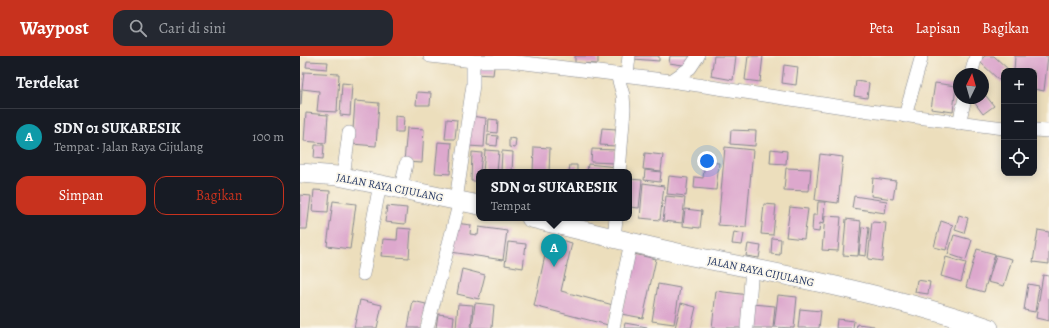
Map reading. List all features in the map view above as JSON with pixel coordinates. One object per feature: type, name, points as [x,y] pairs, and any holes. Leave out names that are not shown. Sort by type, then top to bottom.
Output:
[{"type":"highway","name":"JALAN RAYA CIJULANG","points":[[300,174],[313,173],[343,177],[476,204]]},
{"type":"highway","name":"JALAN RAYA CIJULANG","points":[[543,221],[924,308],[989,328]]},
{"type":"street","points":[[430,56],[473,61],[509,61],[671,81],[906,116],[1001,128]]},
{"type":"street","points":[[619,169],[624,109],[622,75],[629,56]]},
{"type":"street","points":[[671,81],[690,68],[698,56]]},
{"type":"street","points":[[973,68],[976,56]]},
{"type":"street","points":[[906,116],[921,59]]},
{"type":"street","points":[[427,328],[458,200],[473,85],[473,61]]},
{"type":"street","points":[[959,123],[964,104]]},
{"type":"street","points":[[1037,130],[1049,131]]},
{"type":"street","points":[[343,177],[349,133]]},
{"type":"street","points":[[401,188],[406,164]]},
{"type":"street","points":[[363,274],[380,184]]},
{"type":"street","points":[[613,328],[622,240],[617,221]]},
{"type":"street","points":[[747,328],[752,268]]},
{"type":"building","points":[[575,56],[598,56],[598,64],[575,63]]},
{"type":"building","points":[[633,56],[659,56],[659,61],[633,59]]},
{"type":"building","points":[[670,56],[691,56],[690,66],[669,63]]},
{"type":"building","points":[[714,56],[736,56],[733,80],[711,76]]},
{"type":"building","points":[[748,56],[763,56],[760,82],[745,80]]},
{"type":"building","points":[[985,56],[994,56],[1007,68],[1001,68],[1001,82],[989,71],[989,68],[986,68],[979,61]]},
{"type":"building","points":[[1015,56],[1048,56],[1044,91],[1037,90],[1037,68],[1014,68]]},
{"type":"building","points":[[307,61],[328,62],[327,69],[306,67]]},
{"type":"building","points":[[473,65],[494,67],[493,75],[473,74]]},
{"type":"building","points":[[784,65],[798,67],[796,85],[782,83]]},
{"type":"building","points":[[304,72],[339,74],[337,112],[317,111],[319,91],[302,89]]},
{"type":"building","points":[[856,81],[869,83],[867,98],[854,96]]},
{"type":"building","points":[[342,83],[352,84],[350,116],[340,115]]},
{"type":"building","points":[[935,83],[953,86],[953,112],[931,109]]},
{"type":"building","points":[[300,90],[302,90],[301,105],[300,105]]},
{"type":"building","points":[[417,92],[431,93],[430,105],[416,105]]},
{"type":"building","points":[[989,100],[994,106],[983,114],[976,104],[989,104]]},
{"type":"building","points":[[355,101],[379,103],[376,146],[352,144]]},
{"type":"building","points":[[306,113],[328,115],[326,143],[304,141]]},
{"type":"building","points":[[395,116],[404,117],[403,132],[395,132]]},
{"type":"building","points":[[470,116],[486,118],[484,147],[468,146]]},
{"type":"building","points":[[447,119],[457,120],[455,139],[445,139]]},
{"type":"building","points":[[489,119],[498,120],[497,133],[488,132]]},
{"type":"building","points":[[407,128],[424,129],[422,163],[404,162]]},
{"type":"building","points":[[602,128],[616,129],[615,146],[600,145]]},
{"type":"building","points":[[731,130],[756,131],[755,146],[730,144]]},
{"type":"building","points":[[488,135],[498,136],[497,146],[487,145]]},
{"type":"building","points":[[509,138],[516,139],[515,148],[509,147]]},
{"type":"building","points":[[438,142],[452,143],[450,174],[435,173]]},
{"type":"building","points":[[315,145],[324,145],[323,159],[314,158]]},
{"type":"building","points":[[534,147],[550,148],[549,169],[533,169]]},
{"type":"building","points":[[725,147],[753,150],[746,227],[718,225]]},
{"type":"building","points":[[592,149],[616,150],[615,163],[591,162]]},
{"type":"building","points":[[771,149],[787,151],[786,164],[770,163]]},
{"type":"building","points":[[485,150],[499,151],[497,169],[483,169]]},
{"type":"building","points":[[502,151],[513,152],[512,169],[501,169]]},
{"type":"building","points":[[472,152],[482,153],[480,169],[476,169],[476,181],[471,181]]},
{"type":"building","points":[[645,153],[663,155],[661,171],[643,169]]},
{"type":"building","points":[[820,154],[843,157],[838,203],[815,200]]},
{"type":"building","points":[[705,162],[719,163],[716,190],[694,188],[695,177],[703,178]]},
{"type":"building","points":[[588,164],[617,167],[617,169],[587,169]]},
{"type":"building","points":[[570,165],[577,165],[577,169],[569,169]]},
{"type":"building","points":[[786,168],[811,169],[809,191],[784,190]]},
{"type":"building","points":[[645,170],[661,172],[660,182],[644,180]]},
{"type":"building","points":[[669,176],[688,178],[686,196],[667,194]]},
{"type":"building","points":[[873,178],[896,181],[893,199],[871,196]]},
{"type":"building","points":[[632,179],[642,180],[639,208],[632,207]]},
{"type":"building","points":[[643,183],[664,186],[660,220],[640,218]]},
{"type":"building","points":[[314,190],[330,191],[328,212],[312,211]]},
{"type":"building","points":[[300,195],[311,196],[307,229],[300,229]]},
{"type":"building","points":[[666,196],[685,198],[682,223],[663,221]]},
{"type":"building","points":[[854,196],[887,201],[885,213],[852,208]]},
{"type":"building","points":[[333,201],[356,204],[350,249],[327,246]]},
{"type":"building","points":[[818,202],[825,202],[823,224],[820,223],[819,232],[812,231],[813,215],[817,215]]},
{"type":"building","points":[[764,204],[776,205],[773,235],[761,234]]},
{"type":"building","points":[[387,206],[407,208],[405,224],[385,222]]},
{"type":"building","points":[[790,207],[808,209],[804,239],[786,237]]},
{"type":"building","points":[[685,209],[702,211],[700,228],[683,226]]},
{"type":"building","points":[[959,215],[968,218],[964,233],[955,230]]},
{"type":"building","points":[[825,216],[841,217],[838,251],[822,250]]},
{"type":"building","points":[[846,219],[861,221],[858,256],[843,255]]},
{"type":"building","points":[[941,221],[953,225],[946,250],[934,247]]},
{"type":"building","points":[[872,222],[886,223],[882,261],[868,259]]},
{"type":"building","points":[[455,223],[471,225],[470,234],[478,235],[479,227],[507,231],[503,260],[451,252]]},
{"type":"building","points":[[862,227],[869,228],[866,256],[859,255]]},
{"type":"building","points":[[398,228],[411,229],[409,258],[381,256],[383,239],[397,240]]},
{"type":"building","points":[[1038,230],[1049,232],[1049,264],[1033,262]]},
{"type":"building","points":[[734,232],[744,234],[742,245],[732,244]]},
{"type":"building","points":[[954,235],[972,240],[966,260],[948,254]]},
{"type":"building","points":[[549,237],[572,243],[561,291],[613,305],[608,325],[534,306]]},
{"type":"building","points":[[772,238],[781,239],[780,255],[771,254]]},
{"type":"building","points":[[508,242],[526,244],[523,268],[505,265]]},
{"type":"building","points":[[748,244],[761,246],[759,258],[746,256]]},
{"type":"building","points":[[977,249],[995,254],[984,292],[966,287]]},
{"type":"building","points":[[634,254],[656,259],[643,318],[621,314]]},
{"type":"building","points":[[996,255],[1012,259],[1004,286],[988,282]]},
{"type":"building","points":[[946,257],[966,263],[961,282],[941,276]]},
{"type":"building","points":[[462,269],[485,275],[479,299],[457,294]]},
{"type":"building","points":[[1043,275],[1049,276],[1049,321],[1036,318]]},
{"type":"building","points":[[917,280],[930,282],[928,294],[915,292]]},
{"type":"building","points":[[658,284],[680,288],[674,324],[652,321]]},
{"type":"building","points":[[1028,284],[1039,286],[1035,312],[1024,310]]},
{"type":"building","points":[[716,291],[749,295],[745,328],[712,328]]},
{"type":"building","points":[[778,295],[797,297],[794,328],[774,327]]},
{"type":"building","points":[[360,300],[382,305],[377,328],[354,328]]},
{"type":"building","points":[[413,301],[426,304],[422,328],[408,328]]},
{"type":"building","points":[[475,303],[494,305],[492,328],[472,328]]},
{"type":"building","points":[[681,303],[696,307],[691,328],[675,328]]},
{"type":"building","points":[[458,304],[473,305],[471,328],[456,328]]},
{"type":"building","points":[[753,304],[775,306],[773,328],[750,328]]},
{"type":"building","points":[[800,309],[821,311],[819,328],[798,328]]},
{"type":"building","points":[[438,314],[454,316],[453,328],[436,328]]},
{"type":"building","points":[[837,319],[854,321],[853,328],[836,328]]},
{"type":"building","points":[[625,323],[647,327],[647,328],[624,328]]},
{"type":"building","points":[[857,324],[874,326],[874,328],[856,328]]},
{"type":"place","name":"SDN 01 SUKARESIK","points":[[554,267]]}]
